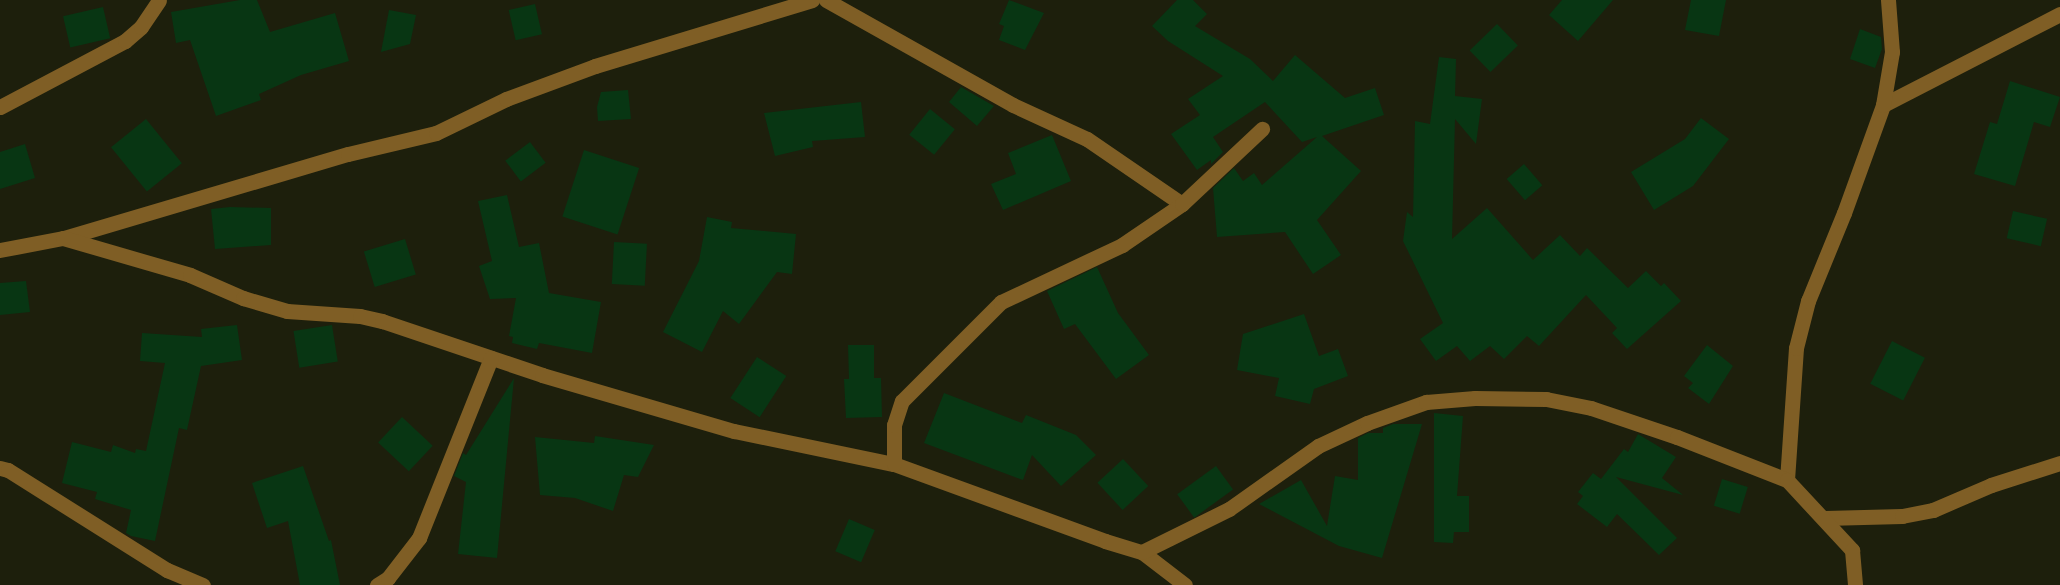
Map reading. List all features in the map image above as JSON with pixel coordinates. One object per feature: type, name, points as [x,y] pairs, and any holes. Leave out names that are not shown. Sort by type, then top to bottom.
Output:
[{"type":"street","points":[[0,107],[125,41],[141,27],[159,0]]},
{"type":"street","points":[[0,250],[63,238],[348,154],[436,133],[506,99],[595,66],[812,0]]},
{"type":"street","points":[[826,0],[1013,105],[1087,139],[1182,204]]},
{"type":"street","points":[[1787,480],[1796,348],[1808,301],[1844,213],[1883,105],[1892,52],[1888,0]]},
{"type":"street","points":[[1883,105],[2060,14]]},
{"type":"street","points":[[894,464],[894,425],[902,401],[1001,302],[1122,245],[1182,204],[1262,129]]},
{"type":"street","points":[[63,238],[190,275],[243,298],[287,311],[360,316],[382,321],[491,358],[734,431],[894,464],[1105,542],[1142,552],[1185,585]]},
{"type":"street","points":[[377,585],[388,578],[419,538],[491,358]]},
{"type":"street","points":[[1142,552],[1229,509],[1318,446],[1367,423],[1426,402],[1475,398],[1546,399],[1591,408],[1677,437],[1787,480],[1825,518],[1852,550],[1855,585]]},
{"type":"street","points":[[1825,518],[1902,516],[1933,510],[2000,482],[2060,463]]},
{"type":"street","points":[[0,468],[8,470],[167,570],[203,585]]},
{"type":"building","points":[[240,0],[257,0],[270,32],[335,13],[349,61],[301,75],[259,94],[261,100],[216,116],[190,40],[176,43],[171,12]]},
{"type":"building","points":[[1009,0],[1044,13],[1025,50],[999,40],[1004,26],[999,24]]},
{"type":"building","points":[[1177,0],[1193,0],[1207,14],[1195,26],[1250,59],[1273,81],[1295,55],[1345,98],[1375,88],[1384,115],[1322,136],[1361,171],[1317,220],[1341,255],[1313,274],[1285,232],[1217,237],[1213,188],[1234,168],[1243,181],[1254,173],[1262,185],[1317,137],[1302,142],[1265,102],[1213,137],[1223,152],[1211,164],[1211,160],[1197,170],[1171,134],[1200,115],[1188,99],[1223,76],[1168,41],[1152,26]]},
{"type":"building","points":[[1562,0],[1613,0],[1578,41],[1549,15]]},
{"type":"building","points":[[1691,0],[1726,0],[1719,36],[1685,30]]},
{"type":"building","points":[[535,4],[542,34],[516,40],[509,10]]},
{"type":"building","points":[[103,7],[110,38],[70,47],[63,16]]},
{"type":"building","points":[[389,10],[416,15],[410,44],[381,52]]},
{"type":"building","points":[[1497,24],[1518,46],[1491,72],[1470,50]]},
{"type":"building","points":[[1860,29],[1881,37],[1882,49],[1875,68],[1850,59]]},
{"type":"building","points":[[1439,57],[1456,59],[1455,96],[1482,99],[1476,144],[1455,119],[1452,239],[1487,208],[1533,260],[1560,235],[1580,256],[1587,248],[1628,288],[1646,271],[1661,286],[1664,283],[1681,301],[1627,349],[1612,333],[1617,328],[1586,295],[1539,346],[1527,336],[1504,359],[1490,346],[1470,361],[1457,346],[1436,361],[1420,339],[1443,323],[1403,241],[1407,212],[1413,217],[1415,121],[1430,124]]},
{"type":"building","points":[[2010,81],[2060,97],[2050,127],[2034,122],[2015,186],[1974,174],[1990,122],[1997,124]]},
{"type":"building","points":[[961,87],[994,106],[977,126],[949,102]]},
{"type":"building","points":[[628,90],[631,119],[598,121],[597,107],[601,92]]},
{"type":"building","points":[[861,102],[865,137],[812,141],[813,147],[775,156],[764,113]]},
{"type":"building","points":[[930,109],[955,129],[934,155],[909,135]]},
{"type":"building","points":[[1701,118],[1729,139],[1693,186],[1654,210],[1631,172],[1685,139]]},
{"type":"building","points":[[146,119],[182,163],[147,192],[111,147]]},
{"type":"building","points":[[1052,135],[1071,181],[1003,210],[991,184],[1016,174],[1008,153]]},
{"type":"building","points":[[530,142],[546,163],[521,181],[505,161]]},
{"type":"building","points":[[25,144],[35,178],[0,189],[0,152]]},
{"type":"building","points":[[584,150],[639,168],[618,234],[562,217]]},
{"type":"building","points":[[1524,164],[1542,185],[1525,200],[1507,179]]},
{"type":"building","points":[[507,195],[519,247],[539,243],[549,293],[601,302],[592,353],[539,343],[537,349],[512,343],[513,337],[509,336],[516,298],[490,299],[479,266],[492,261],[478,201]]},
{"type":"building","points":[[271,208],[271,245],[215,249],[211,209]]},
{"type":"building","points":[[2013,211],[2047,219],[2041,246],[2007,238]]},
{"type":"building","points":[[707,217],[732,222],[731,228],[796,234],[792,274],[777,272],[739,324],[723,311],[702,352],[663,332],[699,261]]},
{"type":"building","points":[[405,239],[416,274],[375,287],[364,252]]},
{"type":"building","points":[[614,242],[647,244],[645,286],[612,284]]},
{"type":"building","points":[[1097,267],[1118,313],[1149,355],[1116,379],[1075,324],[1064,329],[1047,291]]},
{"type":"building","points":[[26,281],[30,312],[0,315],[0,283]]},
{"type":"building","points":[[1304,314],[1319,356],[1338,349],[1348,376],[1314,389],[1310,404],[1275,396],[1279,378],[1237,370],[1243,334]]},
{"type":"building","points":[[237,325],[242,360],[201,366],[187,430],[179,428],[155,541],[131,536],[126,533],[131,510],[95,499],[97,492],[62,483],[72,442],[111,452],[113,445],[135,453],[136,449],[146,451],[165,363],[140,361],[142,333],[202,337],[201,329]]},
{"type":"building","points":[[332,325],[338,362],[299,368],[293,331]]},
{"type":"building","points":[[1892,341],[1925,358],[1903,401],[1870,384]]},
{"type":"building","points":[[848,345],[874,345],[874,378],[881,378],[882,417],[846,418],[844,379],[849,379]]},
{"type":"building","points":[[1707,345],[1733,366],[1709,404],[1688,388],[1693,383],[1684,376]]},
{"type":"building","points":[[757,357],[786,376],[760,417],[730,398]]},
{"type":"building","points":[[514,378],[497,558],[458,554],[466,482],[454,476],[463,453],[466,455]]},
{"type":"building","points":[[944,393],[1022,423],[1026,415],[1076,435],[1096,455],[1061,486],[1032,455],[1023,480],[924,443]]},
{"type":"building","points":[[1434,413],[1463,416],[1457,496],[1469,496],[1469,532],[1454,532],[1453,543],[1434,542]]},
{"type":"building","points":[[402,417],[433,446],[409,471],[378,443]]},
{"type":"building","points":[[1393,424],[1422,424],[1382,558],[1339,546],[1259,504],[1301,480],[1327,526],[1335,476],[1358,480],[1358,438],[1368,433],[1383,433],[1383,428]]},
{"type":"building","points":[[1638,434],[1676,457],[1662,478],[1683,495],[1616,477],[1677,538],[1659,555],[1617,514],[1607,527],[1577,504],[1583,496],[1578,492],[1593,473],[1601,479],[1624,449],[1628,452]]},
{"type":"building","points":[[595,436],[654,445],[638,477],[624,475],[613,511],[575,498],[540,495],[535,437],[594,443]]},
{"type":"building","points":[[1123,459],[1148,486],[1123,510],[1097,483]]},
{"type":"building","points":[[303,466],[329,541],[331,540],[340,585],[300,585],[288,521],[267,528],[252,483]]},
{"type":"building","points":[[1216,466],[1233,489],[1194,518],[1177,494]]},
{"type":"building","points":[[1722,479],[1748,487],[1740,514],[1714,506]]},
{"type":"building","points":[[849,519],[875,530],[861,562],[835,551]]}]
